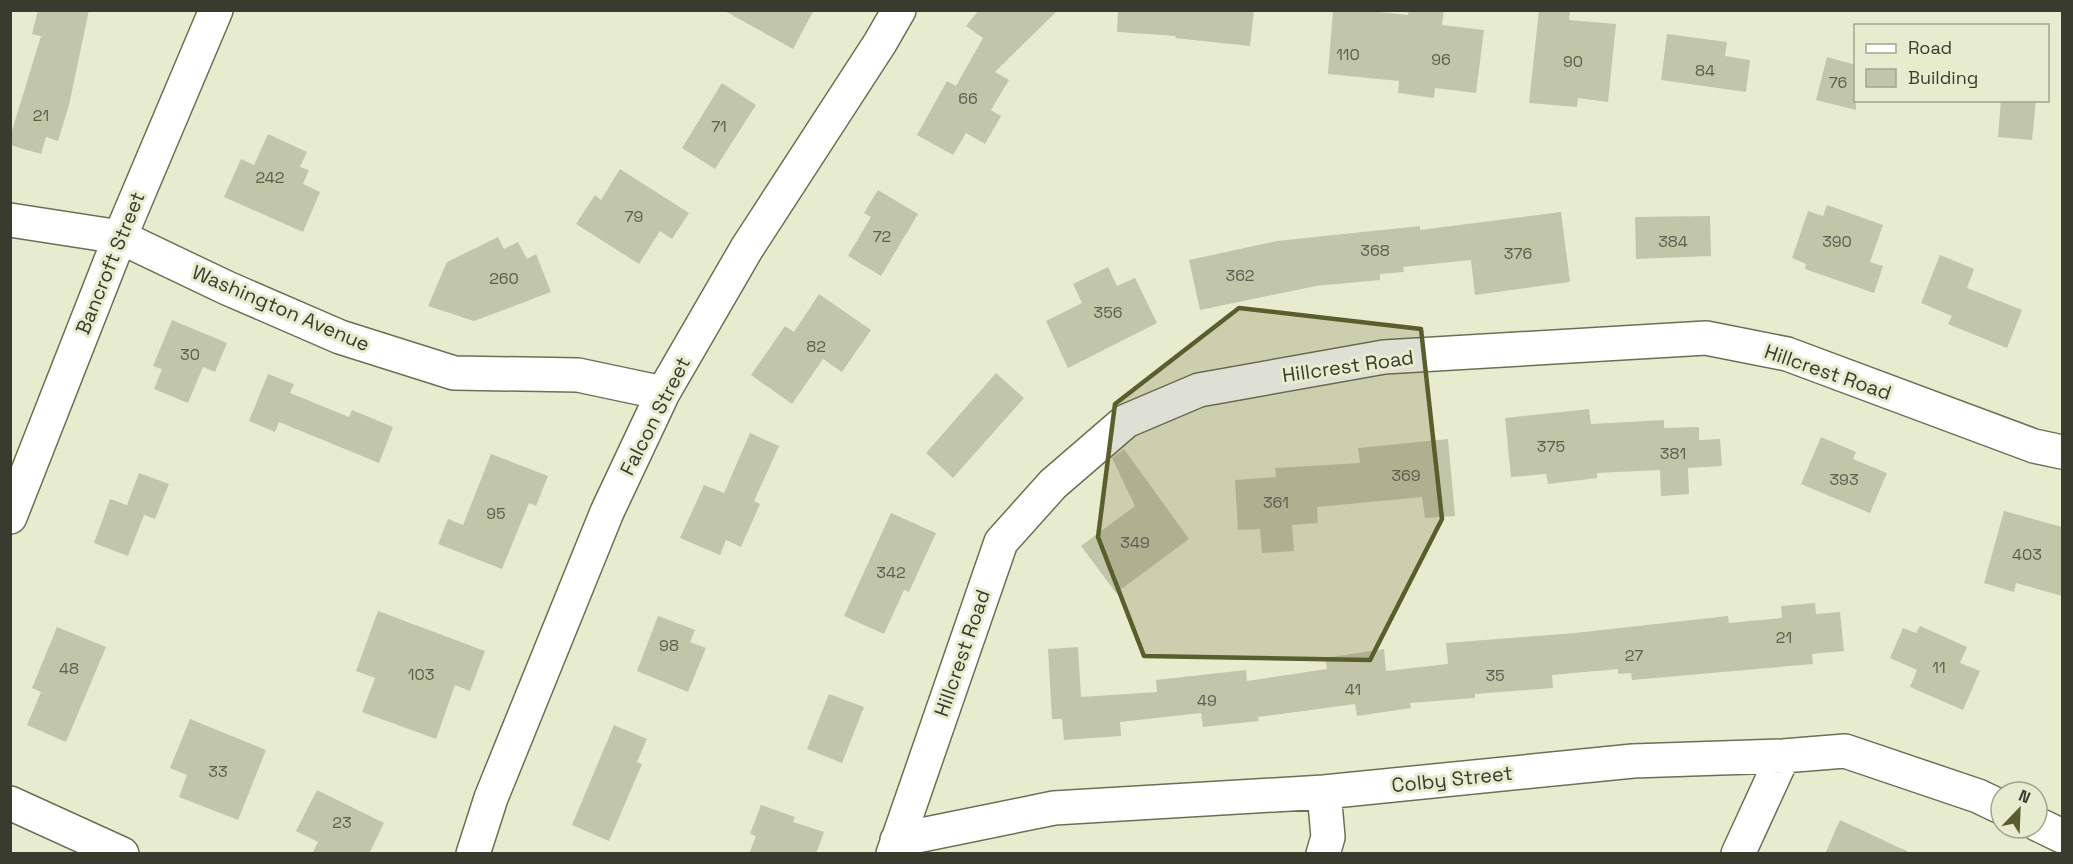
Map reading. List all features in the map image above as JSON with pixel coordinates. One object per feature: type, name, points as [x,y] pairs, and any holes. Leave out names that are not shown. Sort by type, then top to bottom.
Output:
[{"type":"street","name":"Bancroft Street","points":[[10,517],[120,237],[216,10]]},
{"type":"street","name":"Falcon Street","points":[[473,854],[491,798],[608,512],[663,393],[747,248],[880,44],[899,10]]},
{"type":"street","name":"Washington Avenue","points":[[10,219],[120,237],[227,288],[340,337],[454,372],[578,375],[663,393]]},
{"type":"street","name":"Hillcrest Road","points":[[895,847],[1001,542],[1053,484],[1126,421],[1199,390],[1384,357],[1706,338],[1787,354],[2034,446],[2062,452]]},
{"type":"street","name":"Colby Street","points":[[895,847],[1054,807],[1324,792],[1633,761],[1783,756],[1845,751],[1978,795],[1989,801]]},
{"type":"street","points":[[1738,854],[1783,756]]},
{"type":"street","points":[[1323,854],[1328,837],[1324,792]]},
{"type":"street","points":[[10,803],[85,846],[122,854]]},
{"type":"highlighted area","points":[[1239,308],[1421,329],[1442,519],[1370,660],[1144,656],[1098,537],[1115,404]]},
{"type":"building","points":[[38,10],[89,10],[69,105],[58,141],[46,137],[41,154],[10,145],[10,137],[41,36],[32,34]]},
{"type":"building","points":[[723,10],[814,10],[793,49]]},
{"type":"building","points":[[979,10],[1058,10],[995,72],[1009,80],[991,110],[1001,116],[985,144],[966,133],[953,155],[917,135],[947,81],[956,86],[983,38],[966,26]]},
{"type":"building","points":[[1118,10],[1254,10],[1250,46],[1175,38],[1176,36],[1117,32]]},
{"type":"building","points":[[1333,10],[1361,10],[1408,15],[1409,10],[1444,10],[1442,25],[1484,30],[1476,93],[1435,88],[1434,98],[1398,93],[1399,81],[1328,74]]},
{"type":"building","points":[[1539,10],[1570,10],[1569,20],[1616,24],[1608,102],[1578,98],[1577,107],[1529,103]]},
{"type":"building","points":[[1667,34],[1727,42],[1725,56],[1750,60],[1746,92],[1661,80]]},
{"type":"building","points":[[1827,57],[1854,64],[1856,110],[1816,100]]},
{"type":"building","points":[[722,83],[756,105],[715,169],[682,148]]},
{"type":"building","points":[[2001,102],[2036,102],[2032,140],[1998,137]]},
{"type":"building","points":[[268,134],[307,152],[300,167],[309,170],[303,184],[320,192],[303,232],[224,197],[241,159],[254,165]]},
{"type":"building","points":[[620,169],[689,213],[672,239],[660,231],[639,264],[576,224],[595,195],[601,200]]},
{"type":"building","points":[[878,190],[918,214],[881,276],[848,256],[871,217],[864,213]]},
{"type":"building","points":[[1827,205],[1883,225],[1870,262],[1883,266],[1874,293],[1805,269],[1806,264],[1792,258],[1808,211],[1823,216]]},
{"type":"building","points":[[1561,212],[1570,282],[1475,295],[1471,260],[1403,267],[1404,272],[1380,274],[1380,280],[1316,286],[1200,310],[1189,260],[1277,241],[1420,226],[1420,230]]},
{"type":"building","points":[[1710,216],[1711,256],[1636,259],[1635,217]]},
{"type":"building","points":[[498,237],[504,249],[518,242],[527,259],[536,254],[551,292],[474,321],[428,306],[447,262]]},
{"type":"building","points":[[1940,255],[1974,269],[1967,288],[2022,310],[2007,348],[1948,324],[1952,316],[1921,303]]},
{"type":"building","points":[[1108,267],[1117,286],[1135,278],[1157,323],[1068,368],[1046,321],[1082,303],[1073,284]]},
{"type":"building","points":[[819,294],[871,330],[842,372],[823,359],[792,404],[751,375],[785,326],[794,332]]},
{"type":"building","points":[[172,320],[227,343],[215,372],[203,367],[188,403],[154,389],[162,369],[153,366]]},
{"type":"building","points":[[996,373],[1024,398],[953,478],[926,453]]},
{"type":"building","points":[[268,374],[294,384],[290,393],[349,417],[352,410],[393,427],[379,463],[279,422],[275,432],[249,421]]},
{"type":"building","points":[[1589,409],[1591,424],[1664,420],[1664,428],[1699,427],[1699,440],[1720,439],[1722,466],[1688,468],[1689,494],[1661,496],[1660,470],[1597,473],[1597,478],[1548,484],[1546,474],[1511,477],[1505,418]]},
{"type":"building","points":[[750,433],[779,446],[754,501],[760,504],[741,547],[726,540],[720,555],[680,538],[704,485],[724,493]]},
{"type":"building","points":[[1821,437],[1856,452],[1853,459],[1887,473],[1870,513],[1801,484]]},
{"type":"building","points":[[1448,439],[1455,516],[1425,518],[1422,497],[1317,507],[1318,523],[1292,525],[1294,551],[1262,553],[1260,529],[1238,530],[1235,480],[1276,477],[1275,468],[1360,463],[1358,448]]},
{"type":"building","points":[[1124,449],[1189,539],[1116,593],[1081,546],[1135,506],[1112,458]]},
{"type":"building","points":[[491,454],[548,476],[536,506],[529,503],[502,569],[438,544],[448,519],[463,525]]},
{"type":"building","points":[[139,473],[169,484],[155,519],[144,515],[128,556],[94,543],[110,499],[127,505]]},
{"type":"building","points":[[2004,511],[2062,527],[2062,596],[2016,583],[2014,592],[1984,583]]},
{"type":"building","points":[[891,513],[936,533],[909,592],[904,590],[884,634],[844,616]]},
{"type":"building","points":[[1815,603],[1816,614],[1840,612],[1844,651],[1812,654],[1813,664],[1632,680],[1631,673],[1618,674],[1618,669],[1552,675],[1553,688],[1475,694],[1475,698],[1410,703],[1411,708],[1357,716],[1355,704],[1258,717],[1259,721],[1203,727],[1201,713],[1120,722],[1121,736],[1064,740],[1062,719],[1052,719],[1048,649],[1078,647],[1081,697],[1157,692],[1156,680],[1246,670],[1247,681],[1327,669],[1325,658],[1384,649],[1386,671],[1448,664],[1446,643],[1575,633],[1728,616],[1729,623],[1782,618],[1781,606]]},
{"type":"building","points":[[378,611],[485,651],[470,691],[455,685],[436,739],[362,712],[375,678],[356,671]]},
{"type":"building","points":[[658,616],[695,630],[690,642],[706,648],[688,692],[637,671]]},
{"type":"building","points":[[1920,626],[1967,647],[1960,663],[1980,671],[1963,710],[1910,687],[1917,670],[1890,658],[1903,628],[1916,633]]},
{"type":"building","points":[[57,627],[106,647],[66,742],[27,725],[41,692],[32,688]]},
{"type":"building","points":[[829,694],[864,707],[842,763],[807,749]]},
{"type":"building","points":[[190,719],[266,750],[238,820],[179,797],[187,775],[170,768]]},
{"type":"building","points":[[614,725],[647,739],[637,762],[642,764],[609,841],[572,825]]},
{"type":"building","points":[[317,790],[384,823],[369,854],[312,854],[318,842],[296,831]]},
{"type":"building","points":[[761,805],[795,817],[793,822],[824,832],[816,854],[749,854],[756,836],[750,834]]},
{"type":"building","points":[[1840,820],[1913,854],[1825,854]]}]
